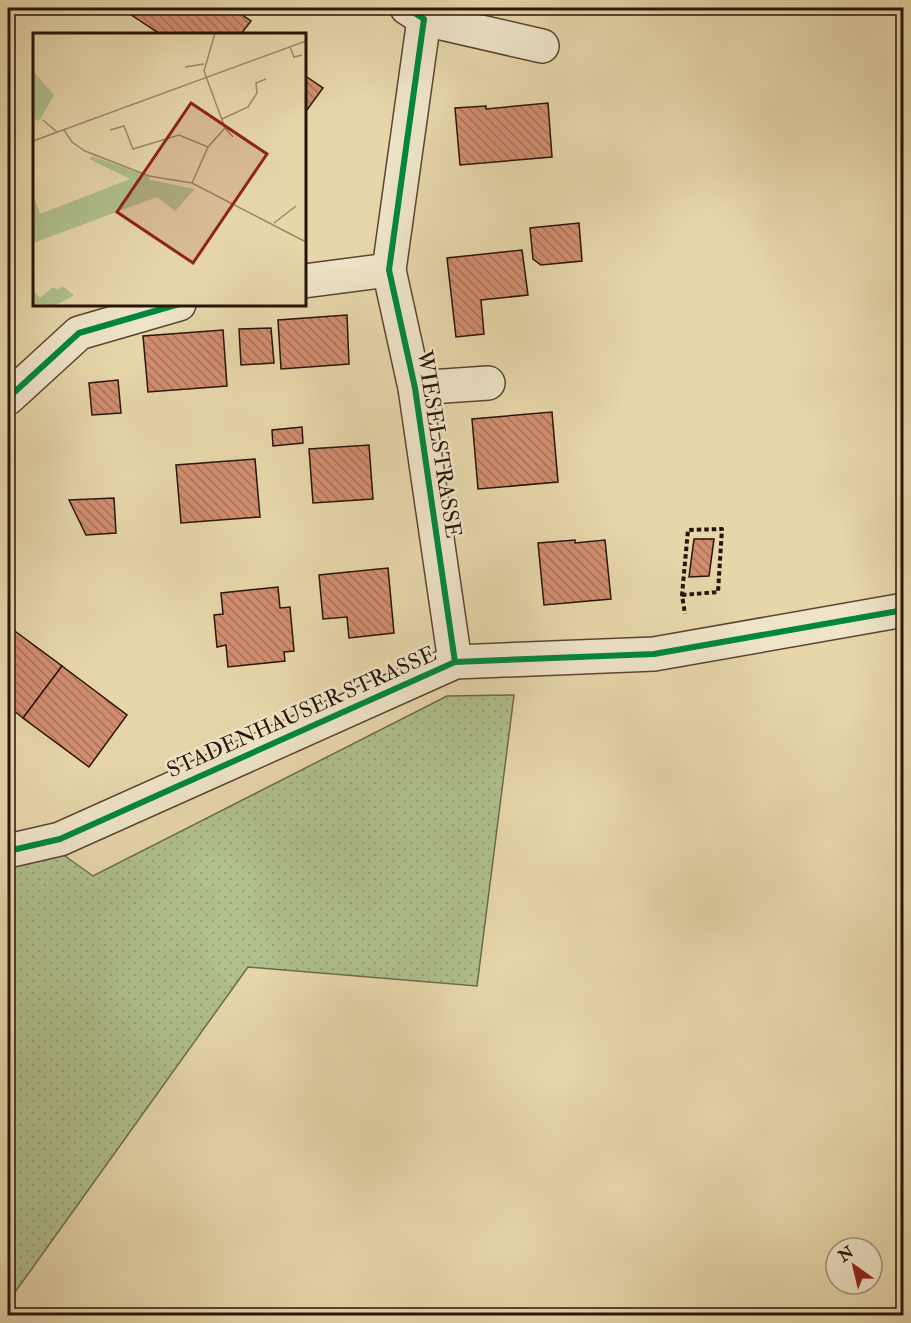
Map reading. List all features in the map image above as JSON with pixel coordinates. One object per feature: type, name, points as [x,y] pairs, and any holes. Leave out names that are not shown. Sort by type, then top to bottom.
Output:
[{"type":"street","points":[[416,13],[542,46]]},
{"type":"street","name":"WIESELSTRASSE","points":[[416,13],[388,270],[415,388],[455,662]]},
{"type":"street","points":[[306,281],[388,270]]},
{"type":"street","points":[[8,398],[79,333],[172,306]]},
{"type":"street","points":[[415,388],[488,383]]},
{"type":"street","name":"STADENHAUSER STRASSE","points":[[8,851],[60,839],[455,662],[654,654],[903,610]]},
{"type":"path","points":[[682,595],[718,592],[722,529],[688,530],[682,595],[691,647]]},
{"type":"green space","points":[[514,695],[477,986],[248,967],[8,1302],[8,864],[58,851],[93,876],[447,696]]},
{"type":"building","points":[[122,8],[139,8],[133,16]]},
{"type":"building","points":[[139,8],[232,8],[251,21],[242,33],[158,33],[133,16]]},
{"type":"building","points":[[306,76],[323,88],[306,111]]},
{"type":"building","points":[[548,103],[552,157],[460,165],[455,108],[486,106],[486,109]]},
{"type":"building","points":[[579,223],[582,261],[541,265],[533,259],[530,228]]},
{"type":"building","points":[[522,250],[528,295],[481,300],[484,334],[456,337],[447,258]]},
{"type":"building","points":[[347,315],[349,364],[281,369],[278,320]]},
{"type":"building","points":[[271,328],[274,363],[241,365],[239,329]]},
{"type":"building","points":[[223,330],[227,386],[148,392],[143,336]]},
{"type":"building","points":[[118,380],[121,413],[92,415],[89,383]]},
{"type":"building","points":[[552,412],[558,482],[478,489],[472,419]]},
{"type":"building","points":[[302,427],[303,443],[273,446],[272,430]]},
{"type":"building","points":[[369,445],[373,499],[313,503],[309,449]]},
{"type":"building","points":[[255,459],[260,517],[181,523],[176,465]]},
{"type":"building","points":[[114,498],[116,533],[86,535],[69,500]]},
{"type":"building","points":[[694,539],[714,539],[709,576],[689,577]]},
{"type":"building","points":[[575,540],[575,543],[605,540],[611,599],[544,605],[538,543]]},
{"type":"building","points":[[388,568],[394,633],[349,638],[347,617],[323,619],[319,575]]},
{"type":"building","points":[[278,587],[280,608],[290,607],[294,651],[284,652],[285,661],[228,667],[226,645],[217,647],[214,615],[223,614],[221,593]]},
{"type":"building","points":[[8,626],[62,666],[23,718],[8,706]]},
{"type":"building","points":[[62,666],[127,715],[89,767],[23,718]]},
{"type":"cycle path","points":[[407,8],[424,19],[389,270],[415,388],[455,662]]},
{"type":"cycle path","points":[[8,398],[79,333],[172,306]]},
{"type":"cycle path","points":[[8,851],[60,839],[455,662],[654,654],[904,610]]}]
